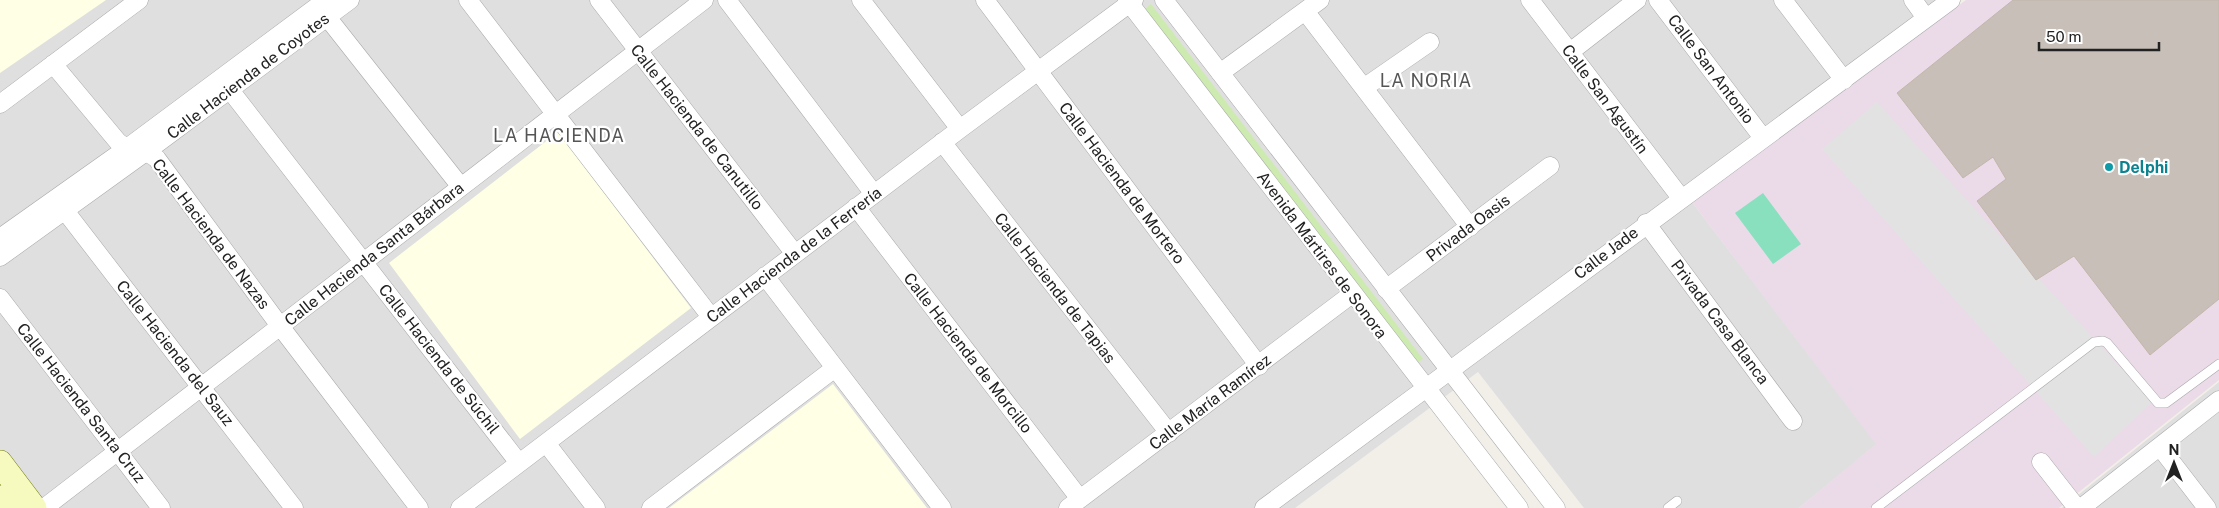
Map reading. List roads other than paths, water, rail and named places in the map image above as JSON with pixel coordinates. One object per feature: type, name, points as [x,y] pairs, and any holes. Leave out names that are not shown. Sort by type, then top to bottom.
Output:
[{"type":"street","points":[[0,104],[139,0]]},
{"type":"street","name":"Calle Hacienda de Coyotes","points":[[0,257],[127,148],[326,8],[350,0]]},
{"type":"street","points":[[468,0],[711,317]]},
{"type":"street","name":"Calle Hacienda de Canutillo","points":[[599,0],[795,254]]},
{"type":"street","name":"Calle Hacienda Santa Bárbara","points":[[44,508],[704,0]]},
{"type":"street","points":[[726,0],[874,194]]},
{"type":"street","points":[[861,0],[960,129]]},
{"type":"street","name":"Calle Hacienda de Mortero","points":[[985,0],[1259,366]]},
{"type":"street","name":"Avenida Mártires de Sonora","points":[[1164,0],[1556,508]]},
{"type":"street","points":[[1220,73],[1320,0]]},
{"type":"street","name":"Calle San Agustín","points":[[1530,0],[1681,198]]},
{"type":"street","points":[[1570,52],[1637,0]]},
{"type":"street","name":"Calle San Antonio","points":[[1658,0],[1763,138]]},
{"type":"street","points":[[1783,0],[1844,80]]},
{"type":"street","points":[[1913,0],[1926,18]]},
{"type":"street","name":"Calle Jade","points":[[1264,508],[1646,223],[1951,0]]},
{"type":"street","name":"Calle Hacienda de la Ferrería","points":[[460,508],[1130,1]]},
{"type":"street","name":"Avenida Mártires de Sonora","points":[[1130,1],[1352,294],[1519,508]]},
{"type":"street","points":[[326,8],[460,187]]},
{"type":"street","name":"Calle Hacienda de Coyotes","points":[[0,238],[147,152],[230,90],[326,8]]},
{"type":"street","points":[[1305,11],[1470,226]]},
{"type":"street","points":[[1365,87],[1430,42]]},
{"type":"street","points":[[54,64],[118,142],[127,148],[147,152]]},
{"type":"street","name":"Calle Hacienda de Súchil","points":[[230,90],[519,463]]},
{"type":"street","name":"Calle Hacienda de Tapias","points":[[942,142],[1169,433]]},
{"type":"street","name":"Calle Hacienda de Nazas","points":[[147,152],[158,159],[280,326],[420,508]]},
{"type":"street","name":"Privada Oasis","points":[[1386,289],[1550,166]]},
{"type":"street","name":"Calle Hacienda del Sauz","points":[[61,204],[294,508]]},
{"type":"street","name":"Calle Hacienda de Morcillo","points":[[856,208],[1074,503]]},
{"type":"street","name":"Privada Casa Blanca","points":[[1646,223],[1793,421]]},
{"type":"street","points":[[765,276],[942,508]]},
{"type":"street","name":"Calle María Ramírez","points":[[1074,503],[1259,366],[1352,294]]},
{"type":"street","name":"Calle Hacienda Santa Cruz","points":[[0,298],[161,508]]},
{"type":"street","points":[[651,508],[835,368]]},
{"type":"street","points":[[2081,508],[2219,400]]},
{"type":"street","points":[[546,443],[596,508]]},
{"type":"street","points":[[2160,447],[2207,508]]},
{"type":"street","points":[[2041,462],[2077,508]]},
{"type":"street","points":[[0,463],[34,508]]},
{"type":"street","points":[[0,498],[8,508]]},
{"type":"lane","points":[[1876,508],[2094,342],[2103,341],[2107,343],[2158,403],[2166,403],[2219,364]]},
{"type":"lane","points":[[1668,508],[1677,501]]},
{"type":"place","name":"Delphi","points":[[2109,167]]},
{"type":"district","name":"LA NORIA","points":[[1426,80]]},
{"type":"district","name":"LA HACIENDA","points":[[559,135]]}]
